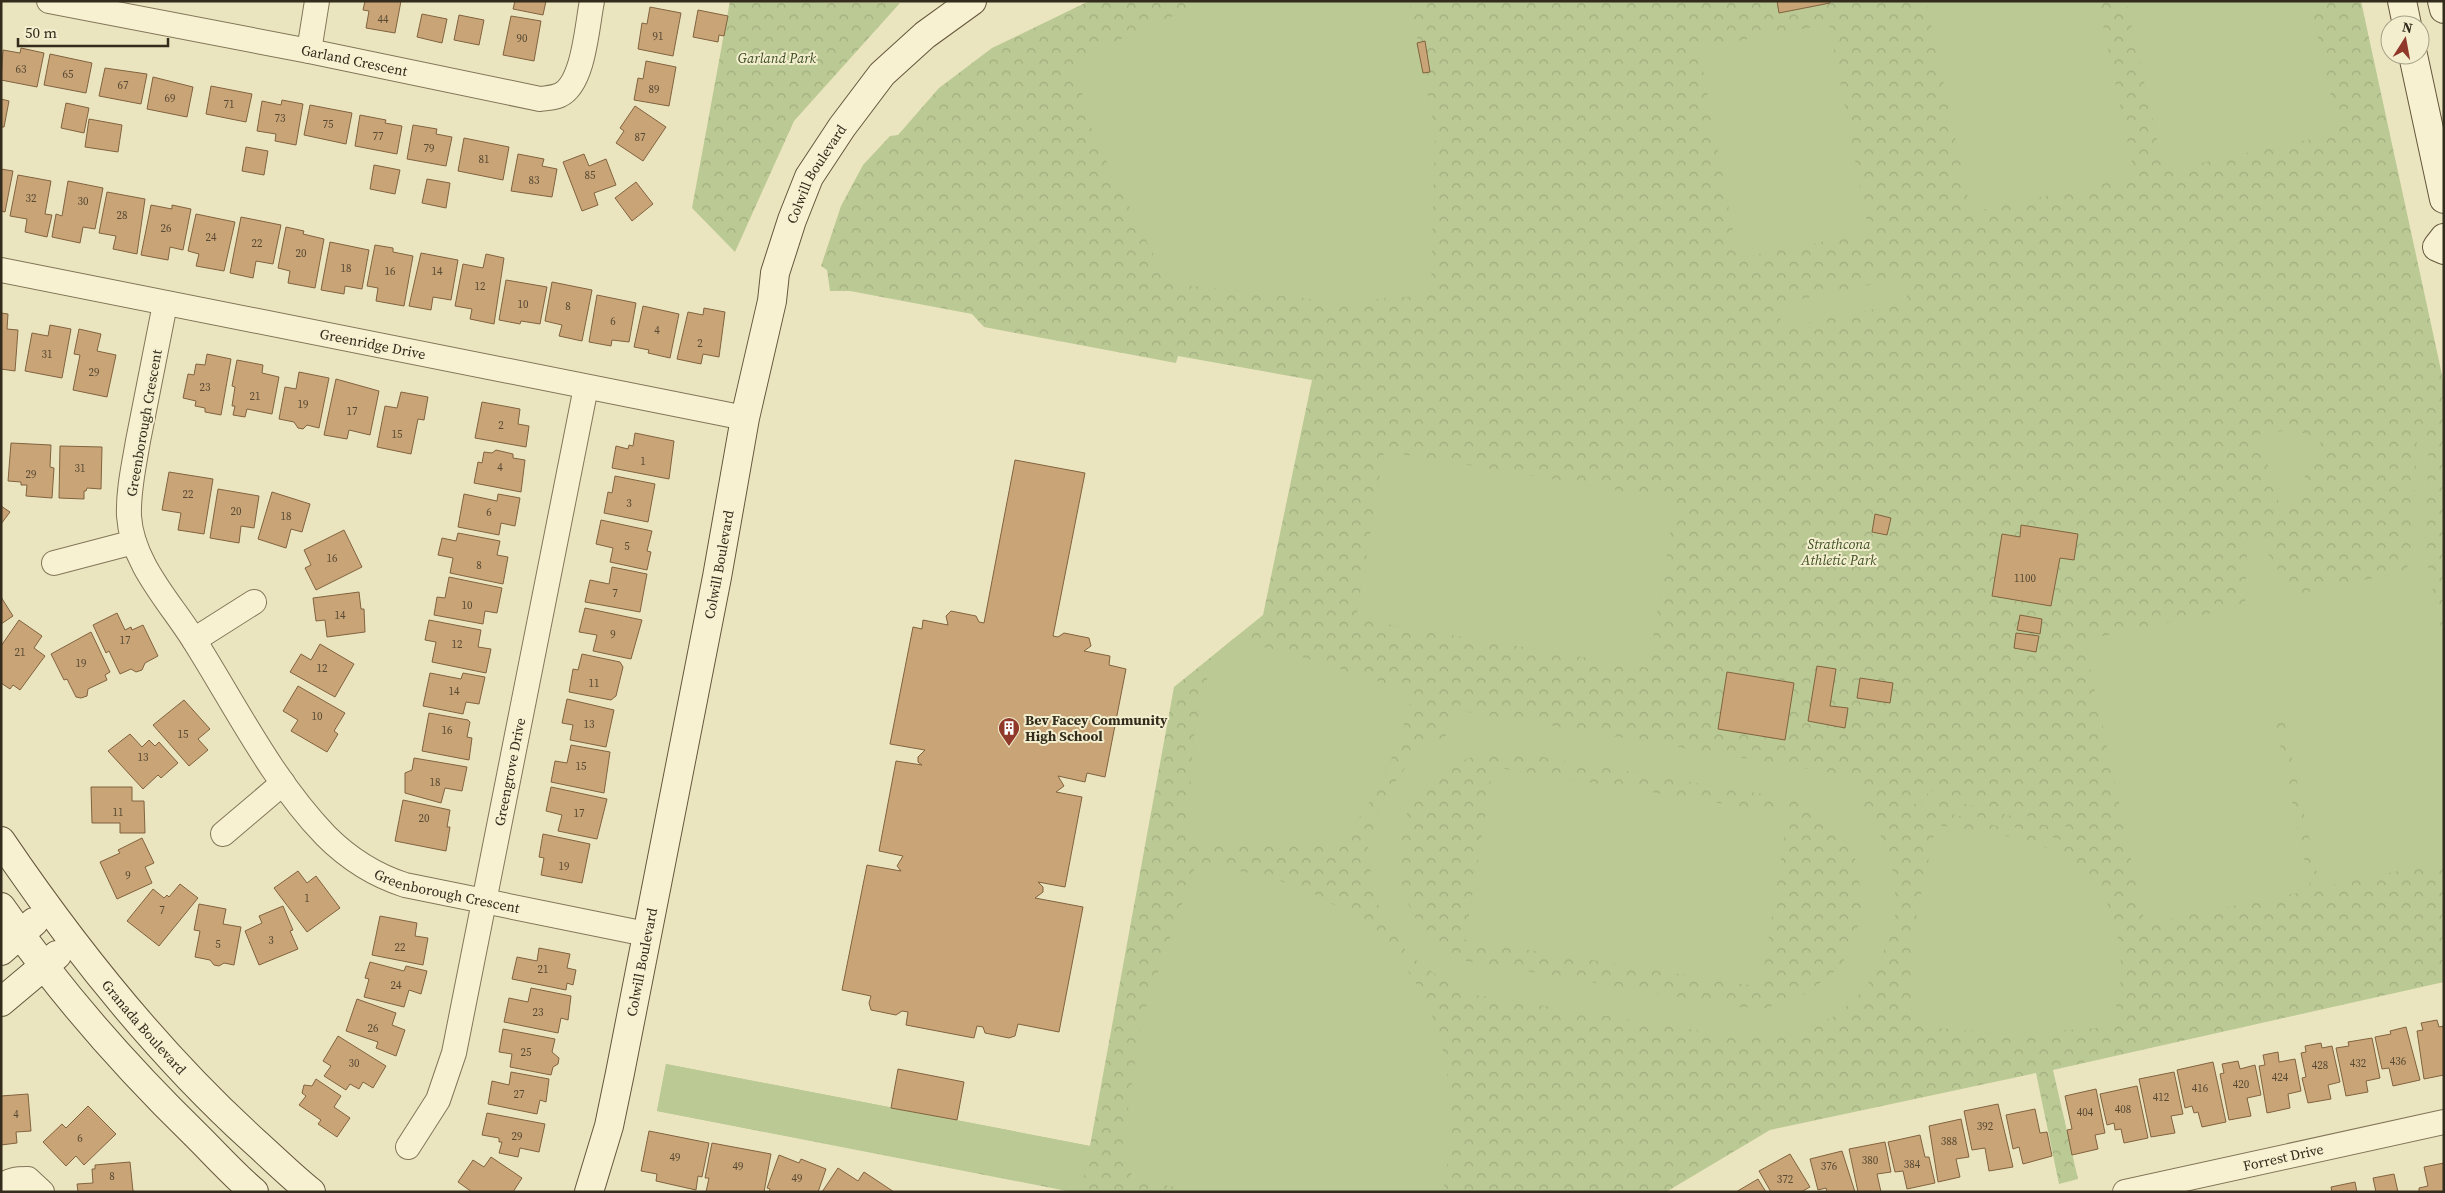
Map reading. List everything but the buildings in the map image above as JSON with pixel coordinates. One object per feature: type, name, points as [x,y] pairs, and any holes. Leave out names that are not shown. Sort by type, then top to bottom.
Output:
[{"type":"street","name":"Garland Crescent","points":[[49,1],[309,51],[540,99],[559,96],[569,88],[580,66],[592,1]]},
{"type":"street","points":[[309,51],[317,1]]},
{"type":"street","name":"Colwill Boulevard","points":[[590,1192],[609,1126],[675,796],[745,418],[772,301],[775,273],[792,220],[809,177],[842,127],[882,74],[925,35],[972,1]]},
{"type":"street","points":[[2402,1],[2405,15]]},
{"type":"street","points":[[2442,1],[2444,9]]},
{"type":"street","points":[[2415,65],[2444,199]]},
{"type":"street","points":[[2444,238],[2438,247],[2444,250]]},
{"type":"street","name":"Greenridge Drive","points":[[1,270],[745,418]]},
{"type":"street","name":"Greenborough Crescent","points":[[165,304],[131,483],[129,516],[134,542],[149,573],[194,640],[283,783],[308,816],[349,857],[368,869],[405,886],[646,934]]},
{"type":"street","name":"Greengrove Drive","points":[[408,1147],[438,1100],[454,1052],[586,387]]},
{"type":"street","points":[[54,563],[134,542]]},
{"type":"street","points":[[194,640],[254,602]]},
{"type":"street","points":[[223,834],[283,783]]},
{"type":"street","name":"Granada Boulevard","points":[[1,841],[72,942],[146,1031],[216,1107],[310,1192]]},
{"type":"street","points":[[1,907],[11,943],[44,967],[114,1050],[171,1111],[254,1192]]},
{"type":"street","points":[[11,943],[48,910]]},
{"type":"street","points":[[1,1002],[72,942]]},
{"type":"street","name":"Forrest Drive","points":[[2124,1192],[2444,1122]]},
{"type":"street","points":[[1,1188],[4,1184],[15,1179],[28,1178],[42,1192]]},
{"type":"green space","name":"Garland Park","points":[[730,1],[900,3],[794,121],[735,252],[692,208]]},
{"type":"green space","name":"Strathcona Athletic Park","points":[[1092,1],[2361,1],[2444,384],[2444,982],[2053,1070],[2078,1179],[2059,1184],[2036,1073],[1770,1130],[1666,1192],[1072,1192],[657,1111],[666,1064],[1090,1146],[1174,687],[1263,615],[1312,380],[1178,356],[1176,363],[984,327],[972,314],[850,291],[830,291],[827,270],[821,266],[841,206],[863,165],[890,136],[898,135],[939,88],[992,48]]},
{"type":"green space","points":[[1207,1],[1409,1],[1418,42],[1425,41],[1430,72],[1424,74],[1435,133],[1431,295],[1337,302],[1175,283],[1153,254],[1093,134],[1073,60]]},
{"type":"green space","points":[[1926,1],[2098,1],[2135,177],[1971,212]]},
{"type":"green space","points":[[2126,1],[2310,1],[2339,133],[2164,171]]},
{"type":"green space","points":[[1829,24],[1869,233],[1738,258],[1699,48]]},
{"type":"green space","points":[[1903,278],[1908,302],[1782,328],[1777,304]]},
{"type":"green space","points":[[2293,430],[2322,439],[2289,512],[2285,514],[2281,511],[2259,434]]},
{"type":"green space","points":[[2417,441],[2429,442],[2425,551],[2444,642],[2444,861],[2320,888],[2281,707],[2272,707],[2311,890],[2145,924],[2084,640],[2245,606],[2248,526],[2250,525],[2294,595],[2406,571],[2412,552]]},
{"type":"green space","points":[[1384,451],[1676,500],[1648,668],[1356,619]]},
{"type":"green space","points":[[1233,639],[1316,661],[1413,693],[1401,733],[1386,771],[1367,807],[1342,840],[1303,845],[1265,846],[1187,844],[1193,740],[1212,657]]},
{"type":"green space","points":[[1450,709],[1863,778],[1860,803],[1882,838],[1895,877],[1895,916],[1874,976],[1856,998],[1835,1016],[1787,1036],[1745,1038],[1476,995],[1439,977],[1409,955],[1387,924],[1374,895],[1368,846],[1382,801],[1410,761],[1425,746],[1446,736]],"holes":[[[1501,750],[1774,796],[1807,804],[1831,821],[1857,862],[1863,913],[1845,959],[1832,974],[1800,997],[1766,1008],[1739,1007],[1466,961],[1451,953],[1428,935],[1408,903],[1402,885],[1399,847],[1409,810],[1418,793],[1434,776],[1445,769],[1467,759],[1490,752]]]},
{"type":"green space","points":[[1493,767],[1788,814],[1761,987],[1465,940]]},
{"type":"green space","points":[[1903,783],[2071,828],[2071,832],[1902,787]]},
{"type":"green space","points":[[1901,796],[2069,842],[2068,845],[1900,800]]},
{"type":"green space","points":[[1936,825],[1988,832],[2041,846],[2058,852],[2080,865],[2087,872],[2099,887],[2108,904],[2119,942],[2121,978],[2113,1027],[2010,1034],[1923,1027],[1911,1013],[1914,928]]},
{"type":"green space","points":[[1196,864],[1263,876],[1303,889],[1339,908],[1370,930],[1396,955],[1416,984],[1432,1015],[1443,1050],[1449,1088],[1451,1128],[1443,1192],[1203,1192],[1135,1180],[1121,1156],[1141,1021]]},
{"type":"green space","points":[[666,1064],[1090,1146],[1081,1192],[657,1111]]},
{"type":"place","name":"Bev Facey Community High School","points":[[1009,747]]}]
